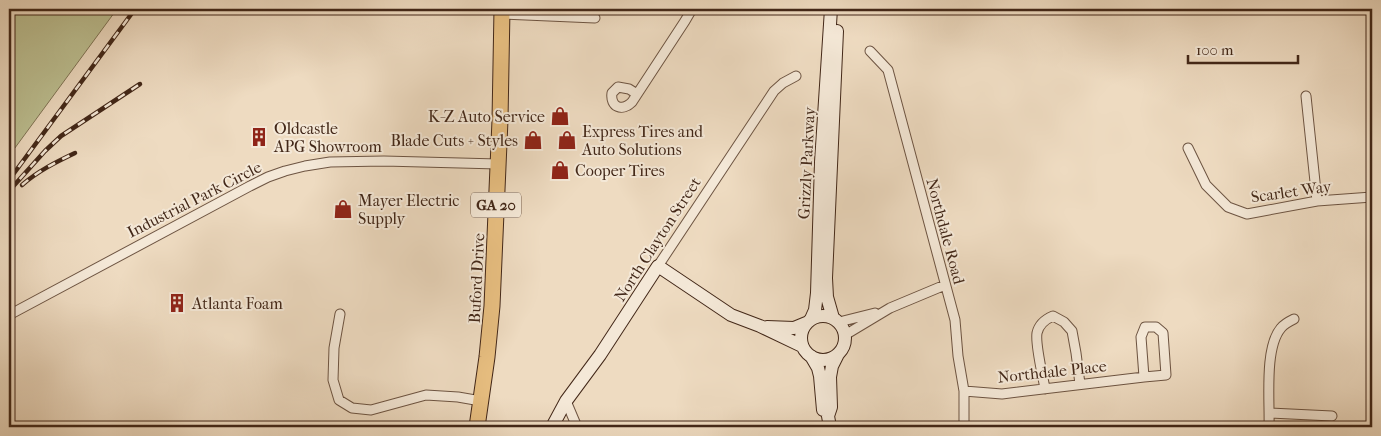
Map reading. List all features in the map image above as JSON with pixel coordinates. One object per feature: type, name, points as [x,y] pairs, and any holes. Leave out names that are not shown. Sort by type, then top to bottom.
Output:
[{"type":"highway","name":"Buford Drive","points":[[477,427],[482,401],[492,306],[500,120],[502,11]]},
{"type":"street","points":[[637,94],[692,9]]},
{"type":"street","name":"Grizzly Parkway","points":[[809,321],[815,310],[817,293],[821,162],[830,9]]},
{"type":"street","name":"Grizzly Parkway","points":[[836,320],[827,297],[826,278],[838,9]]},
{"type":"street","points":[[502,11],[596,18]]},
{"type":"street","name":"Northdale Road","points":[[870,51],[888,70],[955,320],[958,356],[964,390],[964,427]]},
{"type":"street","name":"North Clayton Street","points":[[552,427],[566,401],[600,356],[774,91],[783,83],[796,76]]},
{"type":"street","points":[[1306,96],[1317,202]]},
{"type":"street","name":"Scarlet Way","points":[[1188,148],[1206,185],[1228,207],[1246,214],[1317,202],[1372,196]]},
{"type":"street","name":"Industrial Park Circle","points":[[9,315],[250,186],[285,171],[312,164],[348,161],[498,164]]},
{"type":"street","points":[[658,266],[731,315],[760,326],[802,346]]},
{"type":"street","points":[[845,335],[890,308],[945,285]]},
{"type":"street","points":[[836,320],[890,308]]},
{"type":"street","points":[[340,314],[334,348],[333,380],[339,400],[352,408],[371,410],[426,395],[482,401]]},
{"type":"street","points":[[760,326],[794,328],[818,316],[826,316],[836,320],[843,328],[845,342],[830,372],[831,407],[829,421]]},
{"type":"street","points":[[1045,389],[1038,351],[1037,332],[1044,320],[1053,316],[1064,322],[1072,331],[1080,384]]},
{"type":"street","points":[[1269,427],[1269,381],[1272,346],[1281,328],[1294,319]]},
{"type":"street","points":[[809,321],[801,334],[802,346],[806,352],[818,359],[825,360],[838,354]]},
{"type":"street","name":"Northdale Place","points":[[964,390],[1002,394],[1166,375],[1163,333],[1156,327],[1145,327],[1141,337],[1144,377]]},
{"type":"street","points":[[811,356],[819,373],[823,409],[829,421]]},
{"type":"street","points":[[566,401],[577,427]]},
{"type":"street","points":[[1270,413],[1332,416]]},
{"type":"green space","points":[[9,9],[117,9],[9,156]]},
{"type":"railway","points":[[9,180],[135,9]]},
{"type":"railway","points":[[9,191],[61,136],[140,84]]},
{"type":"railway","points":[[22,185],[54,163],[75,153]]},
{"type":"place","name":"K-Z Auto Service","points":[[560,116]]},
{"type":"place","name":"Oldcastle APG Showroom","points":[[259,137]]},
{"type":"place","name":"Blade Cuts + Styles","points":[[533,140]]},
{"type":"place","name":"Express Tires and Auto Solutions","points":[[567,140]]},
{"type":"place","name":"Cooper Tires","points":[[560,170]]},
{"type":"place","name":"Mayer Electric Supply","points":[[343,209]]},
{"type":"place","name":"Atlanta Foam","points":[[177,303]]}]
